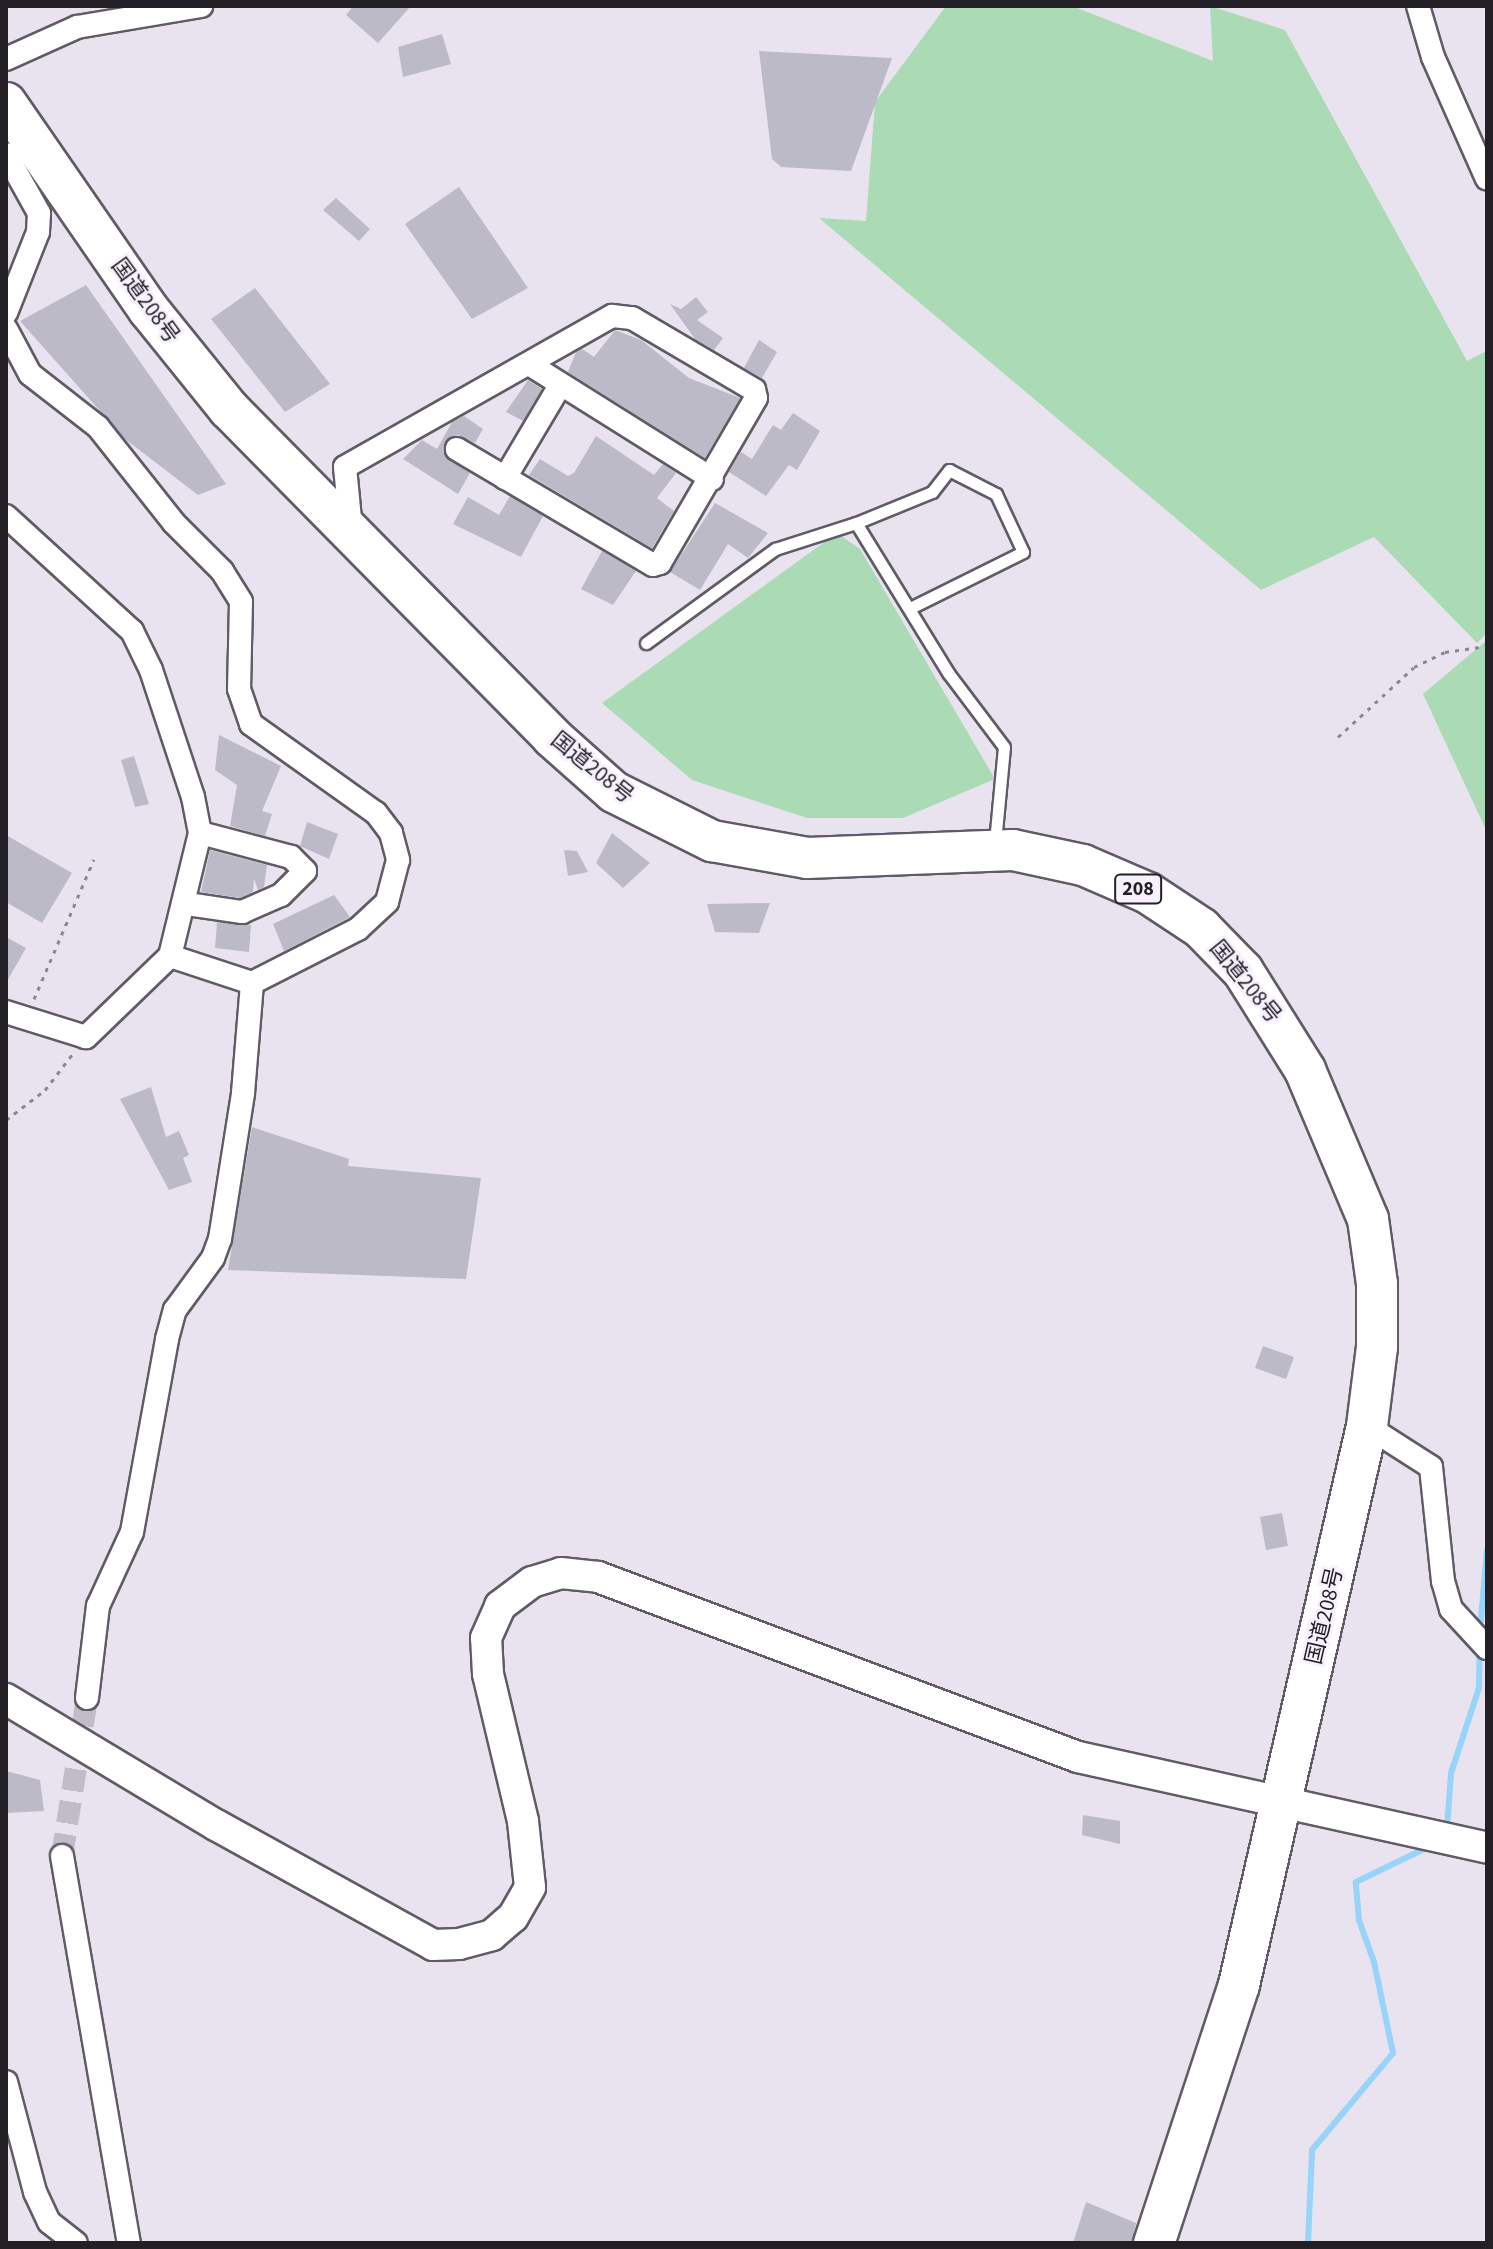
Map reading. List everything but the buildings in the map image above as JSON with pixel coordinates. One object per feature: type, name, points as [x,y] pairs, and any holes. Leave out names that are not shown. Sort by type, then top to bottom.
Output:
[{"type":"highway","name":"国道208号","points":[[6,103],[149,310],[229,409],[552,737],[614,792],[712,841],[807,858],[994,851],[1083,865],[1148,893],[1201,928],[1243,971],[1277,1019],[1343,1153],[1368,1219],[1377,1284],[1377,1347],[1367,1426],[1283,1804],[1239,1985],[1154,2243]]},
{"type":"street","points":[[6,59],[77,27],[128,13],[201,6]]},
{"type":"street","points":[[1418,6],[1433,57],[1487,179]]},
{"type":"street","points":[[6,154],[39,213],[38,232],[6,313]]},
{"type":"street","points":[[342,527],[350,519],[345,467],[622,314],[754,390],[756,407],[660,563],[653,565],[457,449]]},
{"type":"street","points":[[6,329],[30,374],[98,427],[174,523],[222,571],[241,602],[239,689],[251,724],[376,813],[391,833],[398,860],[387,902],[358,929],[252,983],[170,956]]},
{"type":"street","points":[[529,364],[559,387],[712,479]]},
{"type":"street","points":[[505,478],[559,387]]},
{"type":"street","points":[[6,516],[132,631],[193,797],[200,833],[187,904],[170,956],[86,1037],[16,1016]]},
{"type":"street","points":[[187,904],[225,913],[242,912],[281,895],[305,871],[291,857],[200,833]]},
{"type":"street","points":[[87,1698],[98,1606],[132,1532],[173,1319],[220,1239],[243,1093],[252,983]]},
{"type":"street","points":[[1367,1426],[1431,1467],[1437,1482],[1443,1581],[1451,1609],[1487,1648]]},
{"type":"street","points":[[6,1699],[269,1855],[433,1945],[459,1944],[492,1935],[513,1917],[530,1887],[530,1858],[488,1674],[486,1638],[500,1606],[532,1582],[561,1573],[612,1582],[1078,1757],[1487,1848]]},
{"type":"street","points":[[62,1856],[129,2243]]},
{"type":"street","points":[[6,2082],[41,2205],[49,2222],[76,2243]]},
{"type":"lane","points":[[646,643],[775,549],[856,523],[932,492],[949,470],[996,494],[1023,552],[910,608]]},
{"type":"lane","points":[[856,523],[949,674],[1004,747],[994,851]]},
{"type":"path","points":[[1338,737],[1414,667],[1445,652],[1487,646]]},
{"type":"path","points":[[16,1016],[94,859]]},
{"type":"path","points":[[6,1120],[45,1090],[86,1037]]},
{"type":"green space","points":[[946,6],[1072,6],[1213,61],[1210,6],[1285,30],[1467,361],[1487,351],[1487,633],[1477,643],[1374,537],[1261,590],[819,218],[866,221],[875,102]]},
{"type":"green space","points":[[837,533],[860,549],[995,779],[903,818],[807,818],[692,780],[602,703]]},
{"type":"green space","points":[[1487,640],[1487,832],[1423,694]]},
{"type":"waterway","points":[[1480,1630],[1487,1550]]},
{"type":"waterway","points":[[1447,1829],[1451,1773],[1479,1688],[1480,1649]]},
{"type":"waterway","points":[[1308,2243],[1312,2150],[1393,2053],[1374,1962],[1359,1920],[1356,1882],[1428,1847]]},
{"type":"tunnel","points":[[62,1856],[87,1698]]}]
